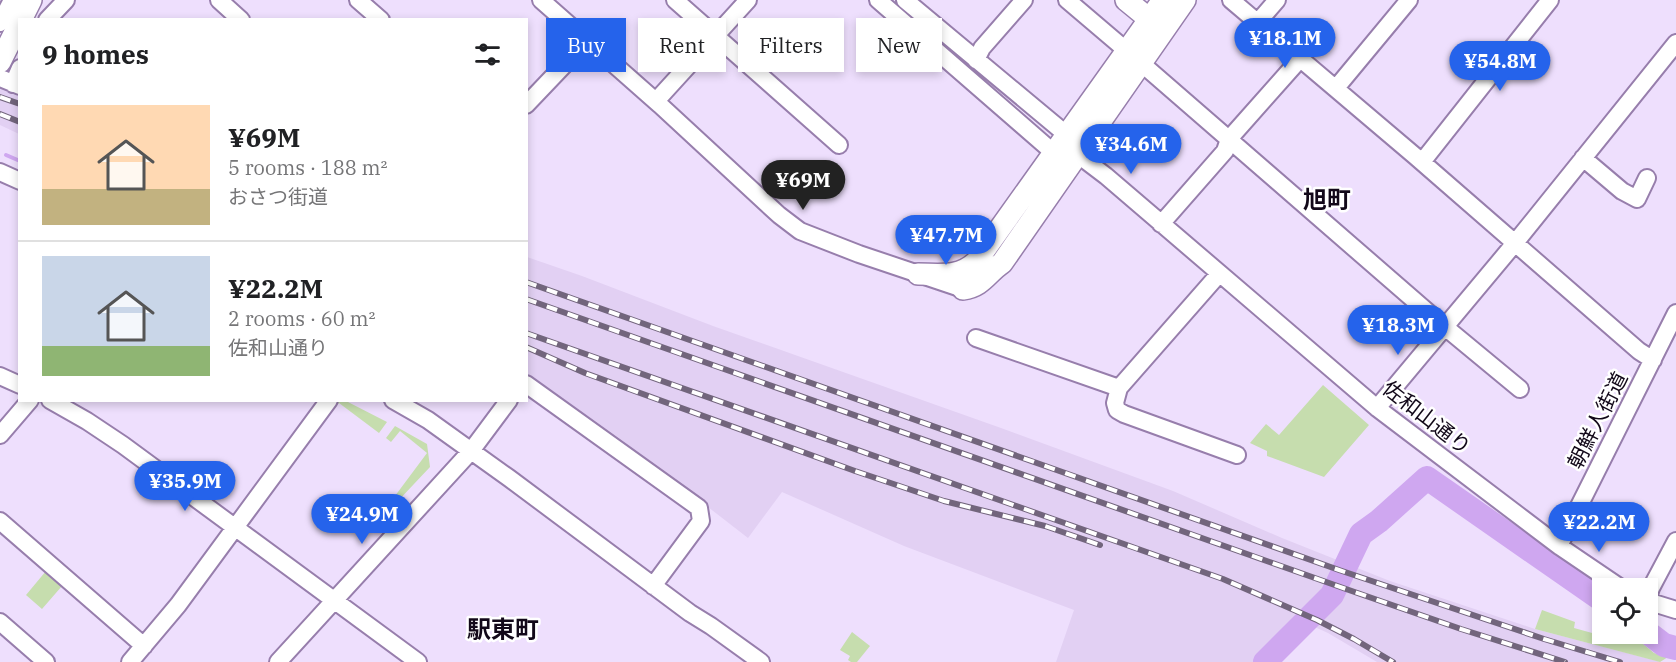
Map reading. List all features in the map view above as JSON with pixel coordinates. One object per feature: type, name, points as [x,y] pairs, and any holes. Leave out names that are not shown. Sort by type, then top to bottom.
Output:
[{"type":"main road","points":[[22,18],[31,0]]},
{"type":"main road","points":[[1126,0],[1156,25]]},
{"type":"main road","points":[[1156,25],[1163,0]]},
{"type":"main road","points":[[963,289],[983,281],[1002,263],[1077,154],[1134,57],[1156,25],[1185,0]]},
{"type":"main road","points":[[0,62],[18,25]]},
{"type":"main road","points":[[918,274],[954,274],[969,269],[984,252],[1067,135],[1134,57]]},
{"type":"street","points":[[0,23],[12,0]]},
{"type":"street","points":[[48,18],[66,0]]},
{"type":"street","points":[[219,0],[239,18]]},
{"type":"street","points":[[541,0],[562,18]]},
{"type":"street","points":[[675,0],[695,18]]},
{"type":"street","points":[[726,24],[748,0]]},
{"type":"street","points":[[878,0],[1054,153],[1077,154]]},
{"type":"street","name":"佐和山通り","points":[[905,0],[1067,135],[1077,154],[1106,176],[1377,408],[1559,546],[1606,578]]},
{"type":"street","points":[[975,60],[982,48],[1024,0]]},
{"type":"street","points":[[1067,0],[1445,327],[1520,389]]},
{"type":"street","points":[[1231,0],[1631,344],[1653,360]]},
{"type":"street","points":[[1258,22],[1277,0]]},
{"type":"street","points":[[1336,88],[1409,0]]},
{"type":"street","points":[[1422,162],[1550,0]]},
{"type":"street","points":[[363,7],[378,18]]},
{"type":"street","points":[[1377,408],[1515,243],[1676,43]]},
{"type":"street","points":[[726,46],[839,145]]},
{"type":"street","points":[[1161,224],[1225,151],[1229,139],[1300,58]]},
{"type":"street","points":[[528,103],[557,72]]},
{"type":"street","points":[[623,72],[800,231],[859,254],[963,289]]},
{"type":"street","points":[[656,101],[682,72]]},
{"type":"street","points":[[1583,158],[1622,191],[1637,198],[1647,178]]},
{"type":"street","points":[[0,172],[18,180]]},
{"type":"street","points":[[1219,274],[1119,388],[1115,403],[1117,410],[1124,414],[1237,455]]},
{"type":"street","name":"朝鮮人街道","points":[[1559,546],[1676,313]]},
{"type":"street","points":[[976,338],[1119,388]]},
{"type":"street","points":[[0,376],[18,384]]},
{"type":"street","points":[[528,387],[699,508],[701,521],[654,586]]},
{"type":"street","points":[[0,435],[28,402]]},
{"type":"street","points":[[54,402],[123,445],[418,662]]},
{"type":"street","points":[[130,662],[178,605],[328,402]]},
{"type":"street","points":[[396,402],[428,420],[761,662]]},
{"type":"street","points":[[278,662],[471,451],[508,402]]},
{"type":"street","points":[[0,522],[144,646]]},
{"type":"street","points":[[1657,578],[1676,541]]},
{"type":"street","points":[[1658,604],[1676,610]]},
{"type":"street","points":[[0,622],[46,662]]},
{"type":"shaded area","points":[[0,88],[18,95],[18,134],[0,125]]},
{"type":"shaded area","points":[[528,257],[1173,491],[1390,581],[1535,629],[1661,662],[1377,662],[1328,633],[1297,619],[1255,662],[1056,662],[1074,610],[904,546],[782,492],[748,538],[619,438],[528,374]]},
{"type":"green space","points":[[1323,385],[1369,425],[1324,477],[1267,456],[1267,451],[1250,443],[1266,424],[1279,435]]},
{"type":"green space","points":[[336,402],[348,402],[387,422],[379,433],[339,403],[333,410],[331,409]]},
{"type":"green space","points":[[395,426],[427,444],[430,467],[397,502],[392,500],[427,453],[400,431],[391,442],[386,438]]},
{"type":"green space","points":[[46,571],[62,586],[42,609],[26,595]]},
{"type":"green space","points":[[1542,610],[1575,622],[1574,628],[1592,633],[1592,644],[1643,644],[1654,653],[1668,657],[1660,662],[1535,629]]},
{"type":"green space","points":[[852,632],[870,646],[857,662],[848,660],[850,656],[840,650]]},
{"type":"waterway","points":[[6,155],[18,160]]},
{"type":"waterway","points":[[1265,662],[1332,595],[1361,534],[1427,478],[1592,593]]},
{"type":"waterway","points":[[1658,640],[1664,645],[1676,648]]},
{"type":"railway","points":[[0,97],[18,103]]},
{"type":"railway","points":[[0,114],[18,121]]},
{"type":"railway","points":[[528,283],[1339,570],[1620,662]]},
{"type":"railway","points":[[528,300],[1346,589],[1565,662]]},
{"type":"railway","points":[[528,334],[1223,579],[1317,620],[1393,662]]},
{"type":"railway","points":[[528,348],[585,373],[855,471],[944,501],[1045,526],[1100,545]]},
{"type":"district","name":"旭町","points":[[1327,199]]},
{"type":"district","name":"駅東町","points":[[503,629]]}]
